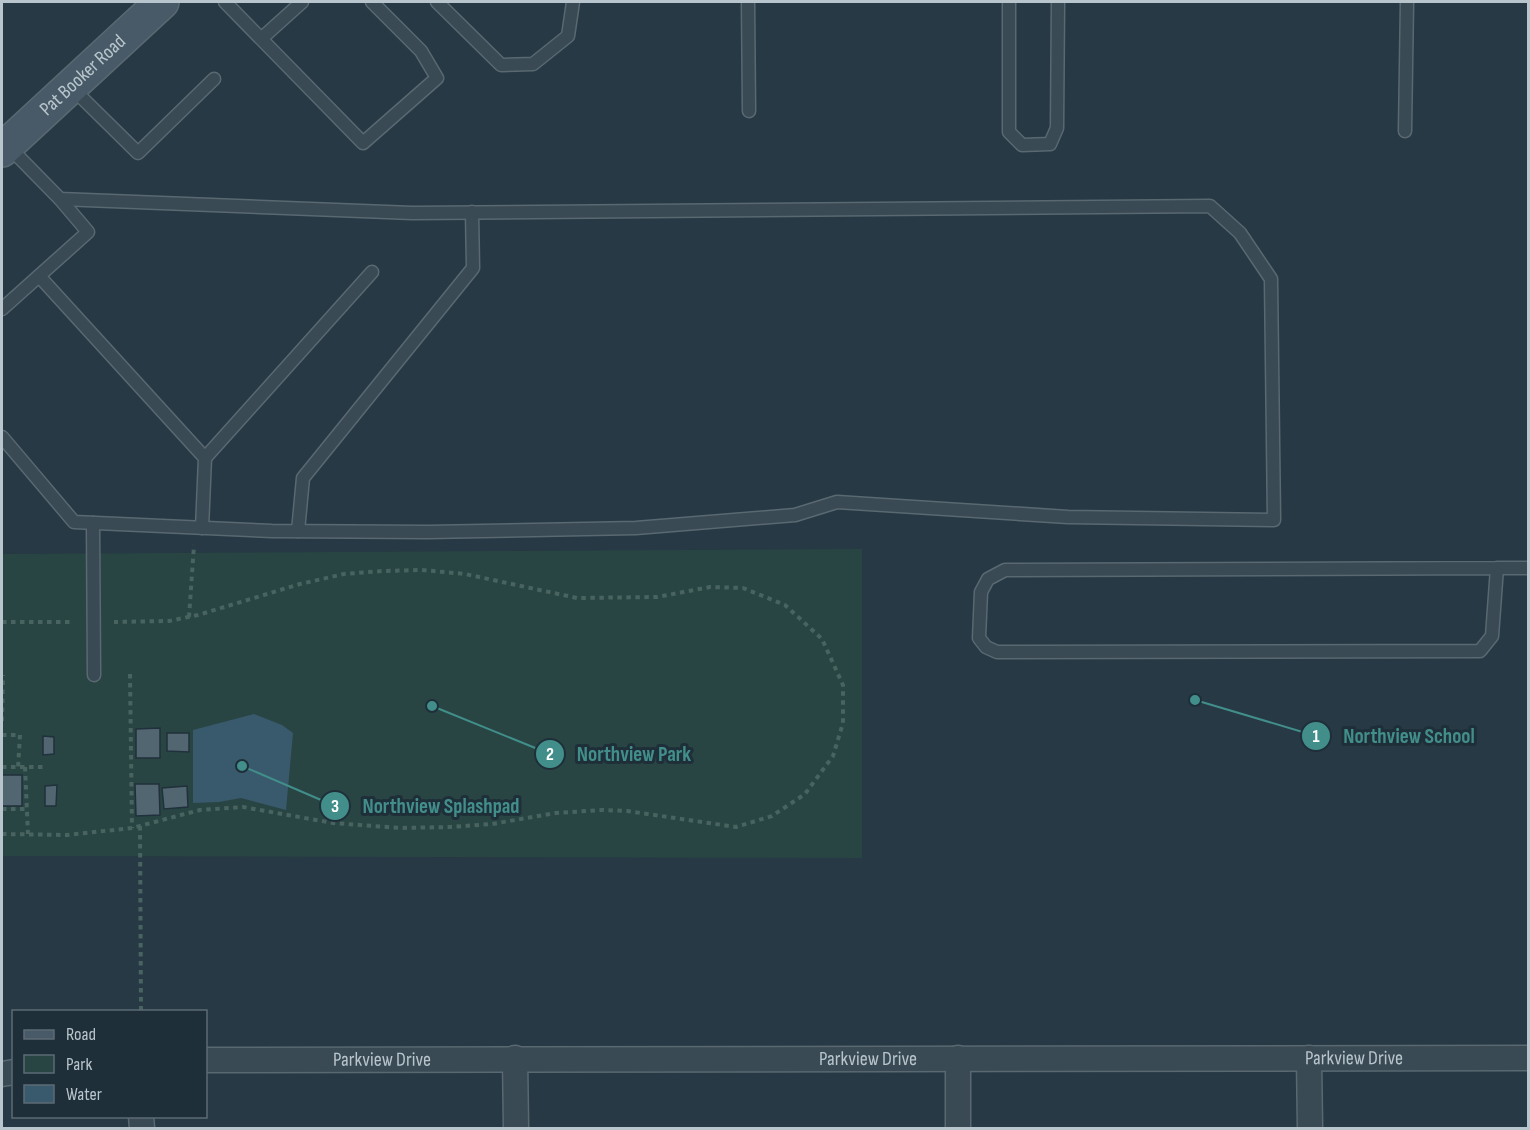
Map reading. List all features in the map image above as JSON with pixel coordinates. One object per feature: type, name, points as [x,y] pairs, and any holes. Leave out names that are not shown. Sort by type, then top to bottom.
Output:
[{"type":"main road","name":"Pat Booker Road","points":[[4,147],[162,2]]},
{"type":"street","points":[[515,1058],[516,1128]]},
{"type":"street","points":[[958,1058],[958,1128]]},
{"type":"street","points":[[1309,1058],[1310,1128]]},
{"type":"street","name":"Parkview Drive","points":[[207,1060],[1528,1058]]},
{"type":"lane","points":[[225,2],[363,143],[437,78],[421,51],[372,2]]},
{"type":"lane","points":[[262,38],[302,2]]},
{"type":"lane","points":[[437,2],[501,65],[533,64],[568,36],[573,2]]},
{"type":"lane","points":[[748,2],[749,111]]},
{"type":"lane","points":[[1009,2],[1009,132],[1022,145],[1050,144],[1058,128],[1058,2]]},
{"type":"lane","points":[[1405,131],[1407,2]]},
{"type":"lane","points":[[70,86],[138,153],[214,79]]},
{"type":"lane","points":[[2,309],[88,232],[60,200],[4,147]]},
{"type":"lane","points":[[2,437],[74,522],[298,531],[428,532],[636,528],[795,515],[837,502],[1068,518],[1274,520],[1271,279],[1240,233],[1210,207],[412,213],[60,200]]},
{"type":"lane","points":[[298,531],[303,478],[473,268],[472,212]]},
{"type":"lane","points":[[199,528],[206,458],[372,272]]},
{"type":"lane","points":[[39,276],[206,458]]},
{"type":"lane","points":[[93,523],[94,675]]},
{"type":"lane","points":[[1497,568],[1492,636],[1480,651],[997,652],[986,647],[980,638],[981,592],[988,579],[1005,570],[1497,568],[1528,568]]},
{"type":"path","points":[[189,616],[199,528]]},
{"type":"path","points":[[2,622],[169,621],[300,584],[344,574],[382,571],[422,570],[465,574],[577,598],[657,597],[710,587],[743,588],[785,605],[822,639],[843,685],[843,723],[833,756],[805,794],[772,816],[736,827],[627,811],[602,810],[556,813],[492,824],[400,828],[333,823],[243,807],[200,810],[132,828],[67,835],[2,834]]},
{"type":"path","points":[[130,674],[132,828]]},
{"type":"path","points":[[2,721],[3,675]]},
{"type":"path","points":[[2,735],[20,735],[18,768]]},
{"type":"path","points":[[26,767],[28,834]]},
{"type":"path","points":[[2,768],[44,767]]},
{"type":"path","points":[[2,809],[27,809]]},
{"type":"path","points":[[140,826],[141,1010]]},
{"type":"green space","points":[[862,549],[862,858],[2,856],[2,557],[4,554]]},
{"type":"water","points":[[254,714],[282,725],[293,733],[286,810],[241,798],[193,803],[193,730]]},
{"type":"building","points":[[160,728],[160,758],[136,758],[136,729]]},
{"type":"building","points":[[167,733],[189,733],[189,752],[167,751]]},
{"type":"building","points":[[43,736],[54,737],[54,754],[43,755]]},
{"type":"building","points":[[2,775],[22,775],[22,806],[2,806]]},
{"type":"building","points":[[135,784],[159,784],[160,815],[136,816]]},
{"type":"building","points":[[57,785],[56,806],[45,806],[45,786]]},
{"type":"building","points":[[187,786],[188,807],[164,809],[162,788]]},
{"type":"place","name":"Northview School","points":[[1195,700]]},
{"type":"place","name":"Northview Park","points":[[432,706]]},
{"type":"place","name":"Northview Splashpad","points":[[242,766]]}]
